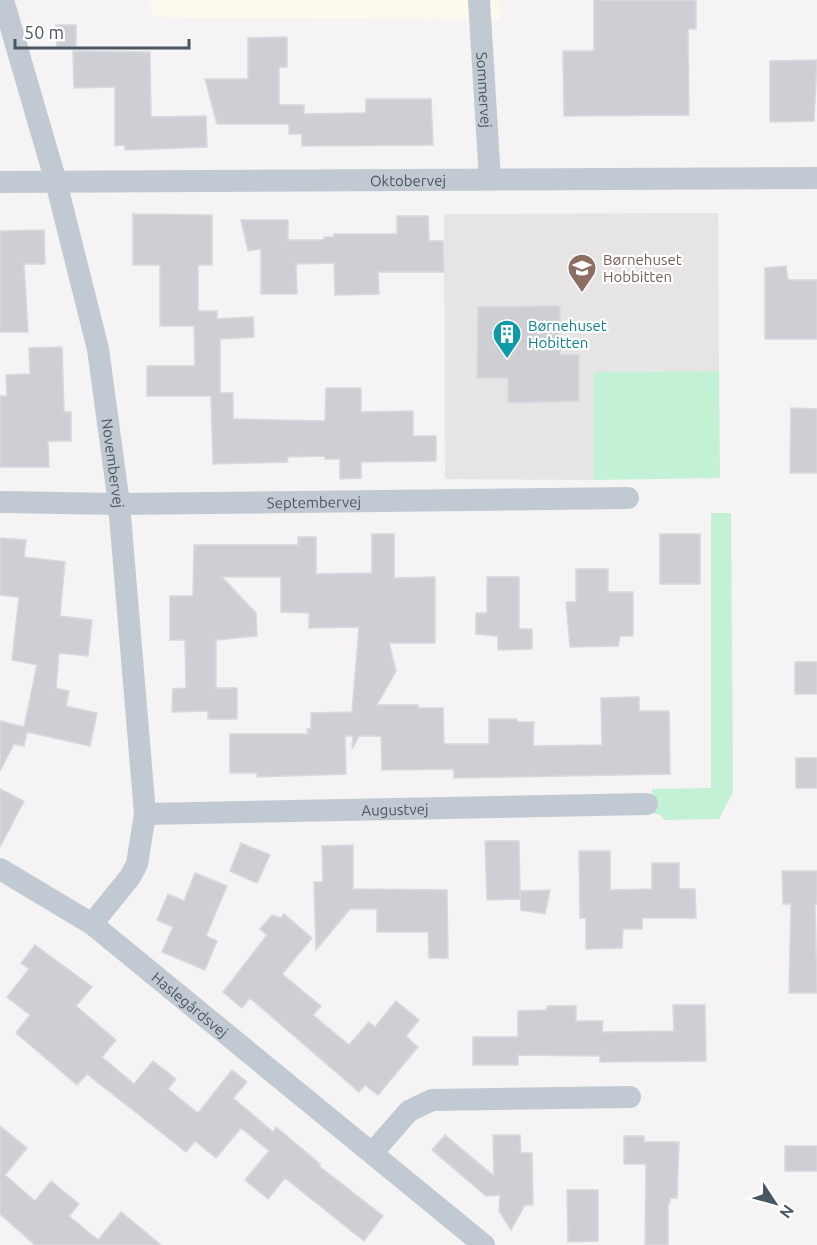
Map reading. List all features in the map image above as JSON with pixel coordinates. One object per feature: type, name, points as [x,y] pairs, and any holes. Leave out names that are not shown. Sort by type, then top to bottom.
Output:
[{"type":"street","name":"Novembervej","points":[[3,0],[56,182],[98,349],[119,504],[145,814],[137,864],[130,877],[92,924]]},
{"type":"street","name":"Sommervej","points":[[479,0],[490,179]]},
{"type":"street","name":"Oktobervej","points":[[0,182],[817,178]]},
{"type":"street","name":"Septembervej","points":[[0,502],[119,504],[628,498]]},
{"type":"street","name":"Augustvej","points":[[145,814],[647,804]]},
{"type":"street","name":"Haslegårdsvej","points":[[0,869],[92,924],[484,1245]]},
{"type":"street","points":[[373,1152],[409,1112],[432,1100],[630,1097]]},
{"type":"shaded area","points":[[150,0],[499,0],[501,20],[154,17]]},
{"type":"shaded area","name":"Børnehuset Hobbitten","points":[[718,213],[719,371],[594,372],[594,480],[445,479],[444,214]]},
{"type":"green space","points":[[719,371],[720,478],[594,480],[594,372]]},
{"type":"green space","points":[[711,513],[731,513],[733,792],[719,819],[664,820],[661,815],[653,813],[652,789],[711,788]]},
{"type":"building","points":[[594,0],[696,0],[696,29],[688,29],[689,115],[564,116],[563,51],[594,51]]},
{"type":"building","points":[[56,25],[76,25],[76,47],[57,47]]},
{"type":"building","points":[[287,37],[287,67],[279,67],[279,105],[304,105],[304,114],[366,113],[366,99],[431,99],[433,145],[302,146],[302,134],[289,134],[289,124],[217,124],[205,79],[248,79],[248,38]]},
{"type":"building","points":[[73,51],[150,52],[151,117],[206,116],[207,147],[125,150],[125,145],[115,146],[115,87],[74,88]]},
{"type":"building","points":[[817,60],[814,121],[770,122],[770,61]]},
{"type":"building","points":[[133,214],[212,215],[212,265],[198,265],[198,311],[217,311],[217,319],[253,317],[254,337],[220,339],[220,393],[233,393],[233,419],[325,421],[326,388],[361,388],[361,412],[413,411],[413,436],[436,436],[436,461],[361,462],[361,478],[340,479],[340,459],[325,459],[325,456],[287,457],[288,462],[213,464],[211,396],[147,396],[147,366],[195,366],[194,326],[160,326],[160,265],[133,265]]},
{"type":"building","points":[[397,216],[428,216],[429,241],[443,241],[444,272],[378,272],[379,294],[335,295],[334,263],[296,264],[297,294],[261,294],[261,249],[248,251],[241,220],[288,220],[288,240],[324,240],[324,237],[334,237],[334,234],[397,234]]},
{"type":"building","points":[[44,230],[45,264],[24,264],[28,332],[0,332],[0,231]]},
{"type":"building","points":[[786,266],[788,280],[817,280],[817,339],[765,339],[765,268]]},
{"type":"building","name":"Børnehuset Hobitten","points":[[560,306],[560,355],[579,355],[579,401],[508,403],[508,378],[477,378],[478,307]]},
{"type":"building","points":[[62,347],[64,412],[71,412],[71,441],[48,441],[49,467],[0,467],[0,396],[7,396],[6,375],[30,374],[29,348]]},
{"type":"building","points":[[791,408],[817,409],[817,473],[790,473]]},
{"type":"building","points":[[372,534],[394,534],[394,578],[435,577],[435,643],[389,643],[396,671],[377,705],[418,705],[418,708],[443,708],[444,744],[489,744],[489,719],[517,719],[517,722],[534,722],[533,746],[602,745],[601,698],[639,697],[639,711],[669,711],[670,774],[454,778],[454,769],[382,770],[381,736],[359,736],[352,749],[353,736],[345,736],[346,774],[257,777],[257,773],[230,773],[230,734],[308,734],[307,729],[311,729],[311,713],[352,712],[359,627],[309,628],[309,613],[281,612],[281,577],[222,577],[256,613],[257,636],[216,640],[216,688],[237,688],[237,719],[208,719],[208,711],[172,712],[173,689],[186,688],[185,640],[170,640],[170,596],[193,596],[194,545],[298,545],[298,537],[316,537],[316,574],[372,573]]},
{"type":"building","points":[[660,534],[700,534],[700,584],[660,584]]},
{"type":"building","points":[[0,538],[26,540],[24,557],[65,562],[60,616],[92,620],[88,656],[59,653],[56,688],[69,691],[66,706],[97,713],[90,746],[27,732],[24,746],[14,744],[0,771],[0,721],[24,727],[37,665],[12,660],[19,597],[0,595]]},
{"type":"building","points":[[576,569],[608,569],[608,592],[633,592],[633,636],[620,636],[618,646],[570,647],[566,602],[576,602]]},
{"type":"building","points":[[487,577],[519,577],[519,629],[532,629],[532,649],[498,650],[498,636],[476,634],[476,613],[487,613]]},
{"type":"building","points":[[795,662],[817,662],[817,694],[795,694]]},
{"type":"building","points":[[796,758],[817,758],[817,788],[796,788]]},
{"type":"building","points":[[0,789],[24,801],[0,847]]},
{"type":"building","points":[[485,841],[519,841],[520,899],[487,900]]},
{"type":"building","points":[[241,843],[270,855],[257,883],[230,871]]},
{"type":"building","points":[[353,845],[353,889],[447,890],[448,958],[429,958],[428,932],[377,932],[377,909],[350,909],[316,950],[314,882],[323,882],[322,846]]},
{"type":"building","points":[[579,851],[610,851],[610,890],[652,889],[652,863],[679,863],[679,889],[695,889],[696,918],[642,918],[642,929],[623,929],[622,948],[586,949],[586,918],[580,918]]},
{"type":"building","points":[[782,871],[817,871],[817,904],[815,904],[817,993],[789,993],[791,904],[783,904]]},
{"type":"building","points":[[195,873],[227,886],[206,936],[217,941],[205,970],[162,952],[173,927],[157,920],[168,894],[184,901]]},
{"type":"building","points":[[550,890],[545,914],[521,910],[520,891]]},
{"type":"building","points":[[284,914],[312,938],[282,974],[321,1006],[313,1015],[349,1045],[369,1022],[375,1027],[396,1001],[419,1020],[406,1036],[418,1047],[378,1095],[365,1085],[359,1092],[250,998],[242,1008],[223,992],[267,935],[260,929],[272,915],[281,918]]},
{"type":"building","points":[[35,945],[92,987],[76,1006],[116,1040],[102,1057],[134,1084],[153,1061],[176,1079],[168,1089],[198,1113],[232,1070],[247,1082],[233,1098],[273,1132],[276,1127],[320,1164],[319,1166],[383,1216],[364,1241],[285,1178],[268,1199],[245,1180],[269,1151],[241,1128],[216,1158],[195,1141],[186,1152],[87,1074],[77,1085],[16,1033],[30,1015],[7,997],[29,969],[21,963]]},
{"type":"building","points":[[673,1005],[705,1005],[706,1061],[600,1062],[600,1056],[518,1055],[518,1065],[473,1065],[473,1037],[518,1037],[518,1011],[547,1010],[547,1006],[576,1006],[576,1021],[603,1021],[602,1032],[674,1031]]},
{"type":"building","points":[[0,1126],[27,1148],[5,1175],[35,1201],[51,1181],[79,1204],[69,1216],[98,1240],[121,1212],[161,1245],[35,1245],[0,1214]]},
{"type":"building","points":[[445,1135],[494,1176],[493,1135],[520,1135],[521,1153],[532,1153],[533,1205],[525,1205],[511,1230],[499,1211],[500,1195],[486,1196],[432,1150]]},
{"type":"building","points":[[624,1136],[644,1136],[644,1142],[679,1142],[677,1198],[670,1198],[670,1203],[668,1203],[668,1245],[645,1245],[646,1164],[624,1164]]},
{"type":"building","points":[[785,1146],[817,1146],[817,1171],[785,1171]]},
{"type":"building","points":[[567,1190],[598,1190],[598,1241],[568,1242]]},
{"type":"place","name":"Børnehuset Hobbitten","points":[[582,294]]},
{"type":"place","name":"Børnehuset Hobitten","points":[[507,360]]}]
